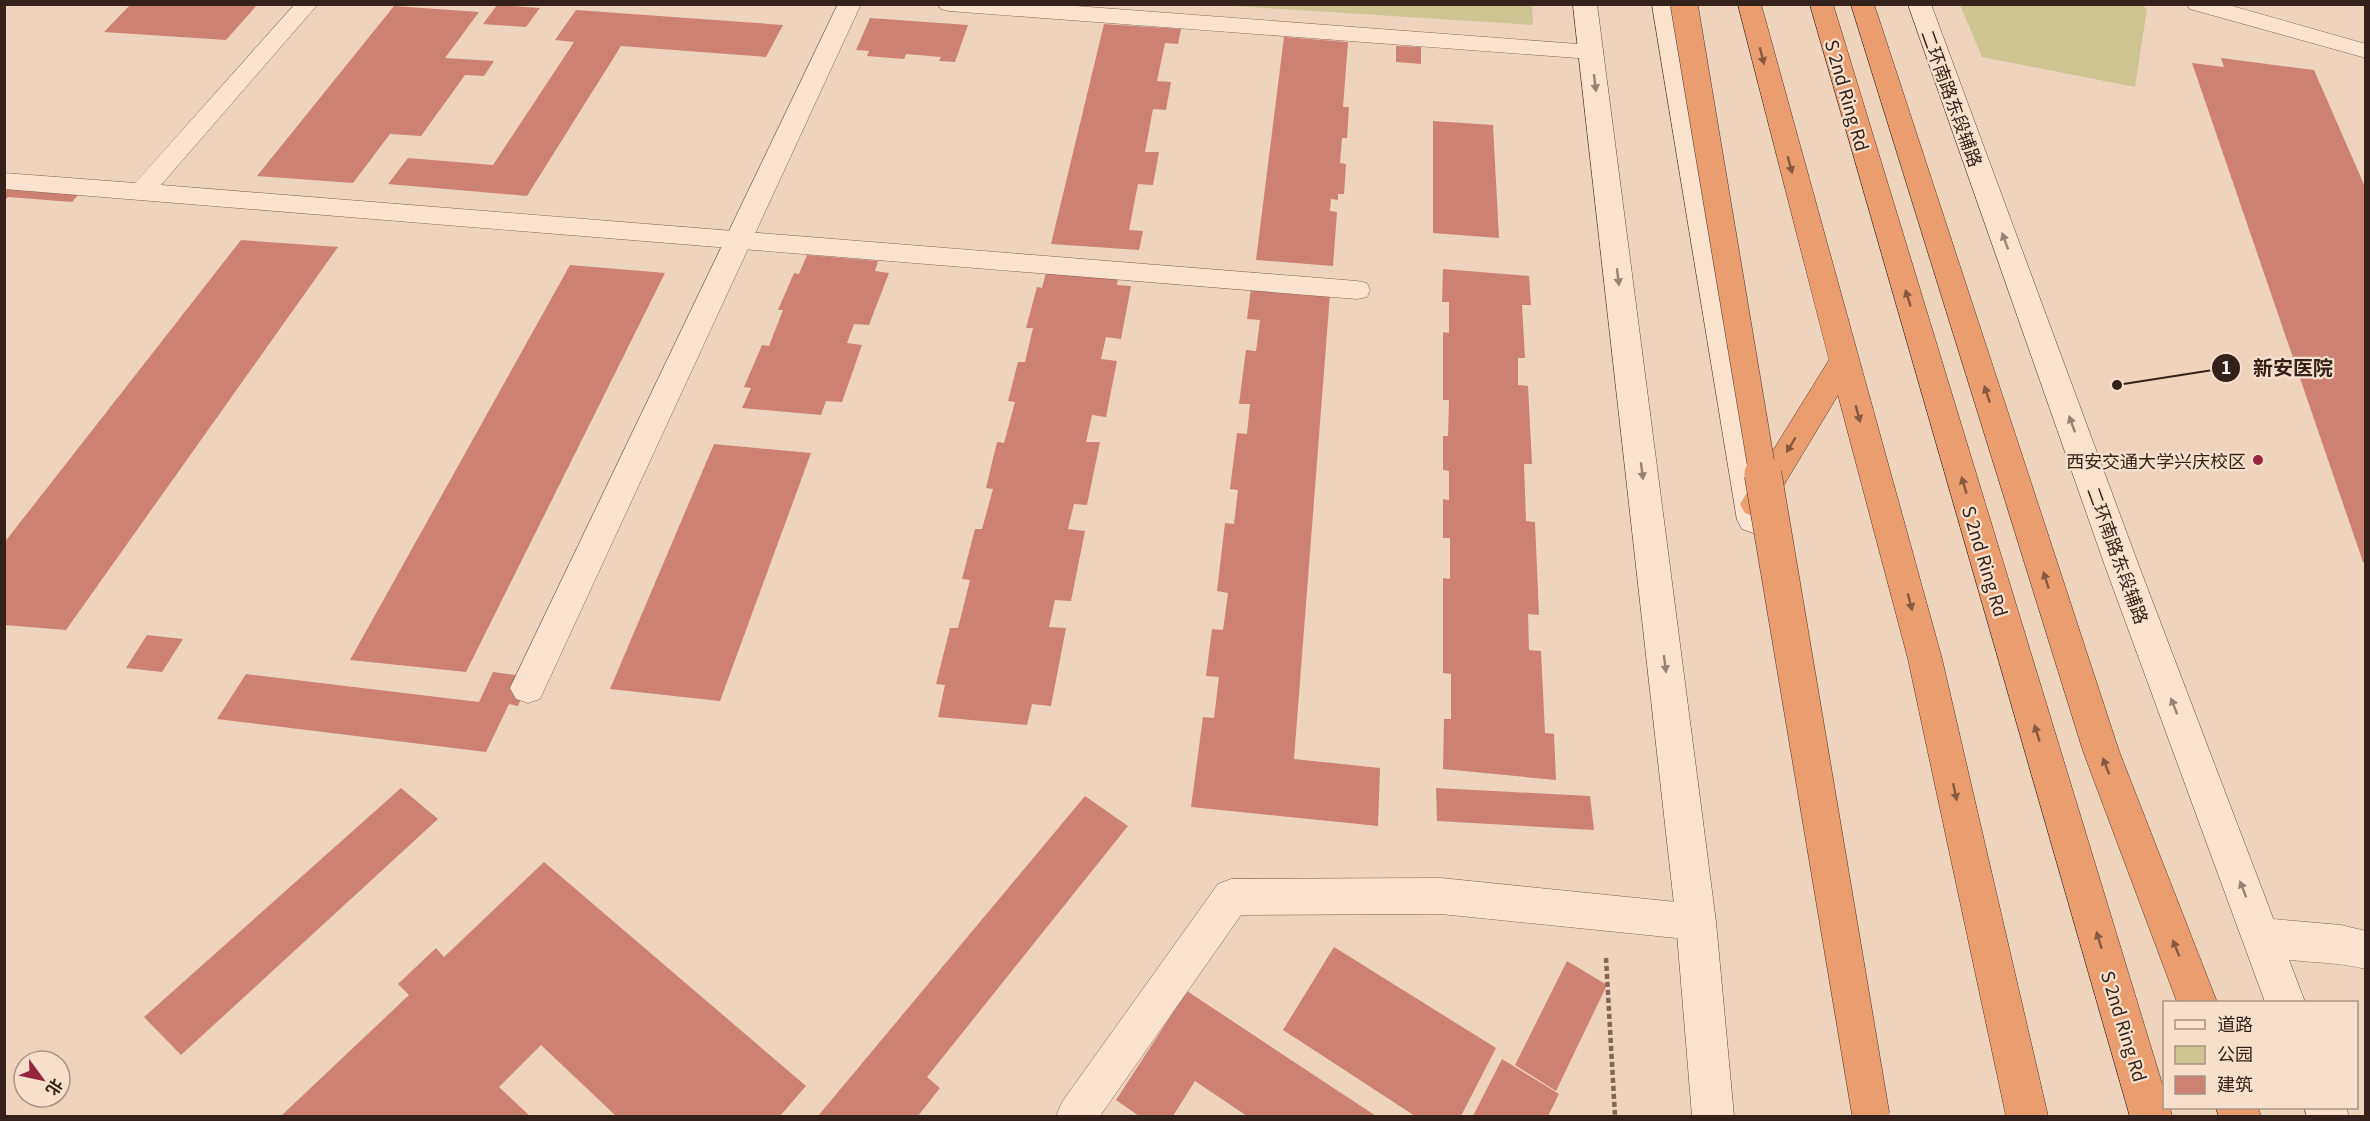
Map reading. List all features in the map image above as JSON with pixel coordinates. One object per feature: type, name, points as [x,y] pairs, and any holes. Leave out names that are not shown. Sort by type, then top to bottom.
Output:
[{"type":"highway","points":[[1684,4],[1871,1116]]},
{"type":"highway","points":[[1749,4],[1775,108],[1925,659],[2027,1116]]},
{"type":"highway","name":"S 2nd Ring Rd","points":[[1821,4],[2151,1116]]},
{"type":"highway","points":[[1862,4],[2101,751],[2197,1001]]},
{"type":"highway","points":[[1752,511],[1844,360]]},
{"type":"main road","points":[[528,687],[850,4]]},
{"type":"main road","points":[[949,4],[1591,52]]},
{"type":"main road","points":[[1585,4],[1696,922],[1713,1116]]},
{"type":"main road","points":[[1664,4],[1860,1116]]},
{"type":"main road","name":"二环南路东段辅路","points":[[1919,4],[2122,566],[2285,1001]]},
{"type":"lane","points":[[141,192],[307,4]]},
{"type":"lane","points":[[2198,4],[2366,51]]},
{"type":"lane","points":[[4,181],[1357,290]]},
{"type":"lane","points":[[1076,1116],[1231,897],[1441,896],[1696,922]]},
{"type":"lane","points":[[2261,937],[2341,944],[2366,950]]},
{"type":"path","points":[[1604,912],[1615,1116]]},
{"type":"green space","points":[[1219,5],[1532,5],[1533,25]]},
{"type":"green space","points":[[1960,5],[2142,5],[2147,9],[2135,87],[1982,57]]},
{"type":"building","points":[[131,4],[258,4],[226,40],[104,32]]},
{"type":"building","points":[[497,5],[540,8],[526,27],[483,24]]},
{"type":"building","points":[[394,6],[479,12],[445,58],[494,61],[484,76],[465,75],[421,136],[390,134],[353,183],[257,176]]},
{"type":"building","points":[[576,10],[783,25],[766,57],[621,46],[527,196],[388,184],[408,158],[493,165],[574,42],[555,40]]},
{"type":"building","points":[[870,18],[968,25],[955,62],[939,61],[941,57],[906,54],[904,59],[867,56],[869,51],[856,50]]},
{"type":"building","points":[[1104,24],[1181,29],[1178,44],[1165,43],[1157,81],[1171,82],[1166,110],[1153,109],[1145,152],[1159,152],[1153,185],[1138,184],[1129,230],[1143,231],[1139,250],[1051,244]]},
{"type":"building","points":[[1284,37],[1348,42],[1343,107],[1349,107],[1347,138],[1342,138],[1340,163],[1346,164],[1344,194],[1338,194],[1338,200],[1331,199],[1330,211],[1337,212],[1333,266],[1256,260]]},
{"type":"building","points":[[1396,46],[1421,47],[1421,64],[1396,62]]},
{"type":"building","points":[[2221,58],[2314,70],[2366,189],[2366,563],[2363,562],[2192,63],[2224,67]]},
{"type":"building","points":[[1433,121],[1493,125],[1499,238],[1433,233]]},
{"type":"building","points":[[4,181],[85,187],[72,202],[8,197],[4,201]]},
{"type":"building","points":[[241,240],[338,247],[66,630],[4,625],[4,543]]},
{"type":"building","points":[[807,255],[878,261],[875,271],[889,273],[869,325],[854,324],[847,343],[862,345],[842,402],[826,401],[821,415],[742,408],[751,388],[744,387],[762,345],[769,346],[783,310],[778,310],[794,273],[799,274]]},
{"type":"building","points":[[570,265],[665,273],[466,672],[350,660]]},
{"type":"building","points":[[1047,269],[1119,274],[1117,285],[1131,286],[1121,339],[1106,337],[1101,359],[1117,361],[1106,417],[1092,415],[1086,442],[1100,442],[1087,505],[1074,504],[1068,529],[1085,531],[1071,601],[1055,600],[1049,627],[1066,628],[1051,706],[1032,704],[1027,725],[938,717],[945,685],[936,684],[950,628],[958,628],[970,580],[962,579],[975,529],[982,529],[993,489],[986,488],[997,442],[1004,443],[1015,402],[1008,401],[1018,362],[1025,362],[1033,328],[1026,328],[1037,287],[1042,288]]},
{"type":"building","points":[[1443,269],[1529,276],[1531,305],[1522,305],[1525,358],[1518,358],[1518,385],[1528,386],[1532,464],[1524,464],[1526,521],[1535,522],[1539,615],[1528,614],[1529,650],[1541,651],[1545,733],[1554,734],[1556,780],[1443,769],[1444,719],[1451,719],[1451,674],[1443,673],[1443,578],[1450,579],[1450,538],[1443,538],[1443,499],[1449,500],[1449,471],[1443,470],[1443,436],[1448,436],[1449,400],[1443,400],[1443,332],[1449,333],[1449,302],[1442,302]]},
{"type":"building","points":[[1251,288],[1330,294],[1294,759],[1380,768],[1378,826],[1191,807],[1203,717],[1214,718],[1219,677],[1206,676],[1212,629],[1223,630],[1228,593],[1217,591],[1225,523],[1234,524],[1238,490],[1230,489],[1237,433],[1247,434],[1250,404],[1239,404],[1246,350],[1256,351],[1260,320],[1247,319]]},
{"type":"building","points":[[714,444],[811,453],[720,701],[610,689]]},
{"type":"building","points":[[147,635],[183,639],[162,672],[126,668]]},
{"type":"building","points":[[493,672],[530,677],[518,706],[509,704],[486,752],[217,719],[246,674],[479,702]]},
{"type":"building","points":[[401,788],[438,819],[181,1055],[144,1017]]},
{"type":"building","points":[[1436,788],[1590,796],[1594,830],[1437,821]]},
{"type":"building","points":[[1085,796],[1128,826],[927,1077],[940,1088],[918,1116],[818,1116]]},
{"type":"building","points":[[544,862],[806,1086],[780,1116],[616,1116],[541,1045],[499,1087],[530,1116],[281,1116],[409,995],[398,984],[436,948],[444,957]]},
{"type":"building","points":[[1334,947],[1496,1048],[1461,1116],[1415,1116],[1283,1030]]},
{"type":"building","points":[[1567,961],[1607,985],[1556,1091],[1515,1065]]},
{"type":"building","points":[[1187,991],[1376,1116],[1247,1116],[1195,1081],[1173,1116],[1139,1116],[1116,1100]]},
{"type":"building","points":[[1502,1059],[1559,1094],[1548,1116],[1473,1116]]},
{"type":"place","name":"新安医院","points":[[2117,385]]},
{"type":"place","name":"西安交通大学兴庆校区","points":[[2258,460]]}]
